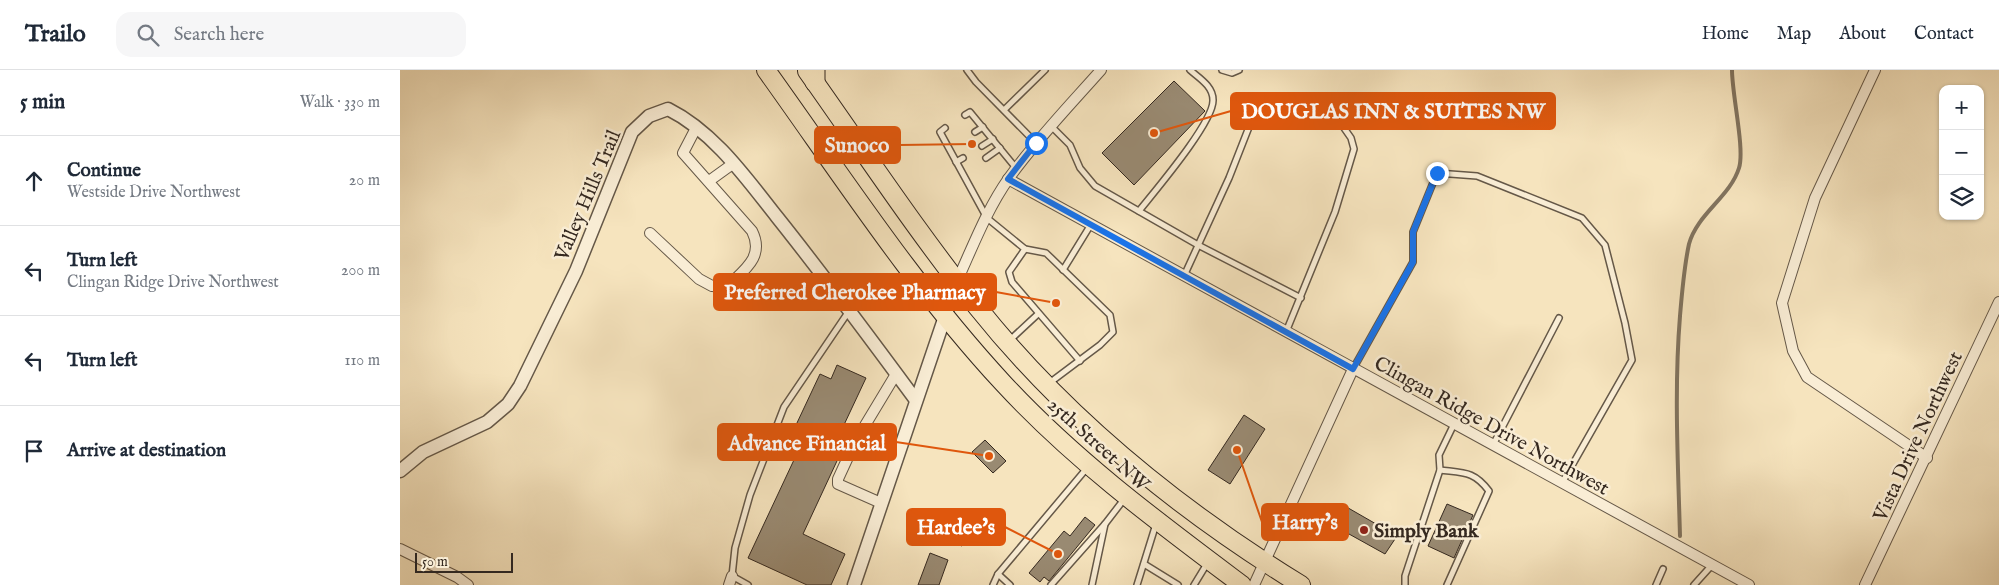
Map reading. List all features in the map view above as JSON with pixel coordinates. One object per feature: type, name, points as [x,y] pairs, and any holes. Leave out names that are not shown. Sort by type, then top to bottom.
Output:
[{"type":"highway","name":"25th Street NW","points":[[766,70],[944,316],[1003,383],[1048,429],[1125,498],[1242,585]]},
{"type":"highway","name":"25th Street NW","points":[[812,74],[957,281],[1008,342],[1048,384],[1131,463],[1296,584]]},
{"type":"street","points":[[854,585],[944,316],[957,281],[987,218],[1008,179],[1036,143],[1101,70]]},
{"type":"street","points":[[1875,70],[1815,198],[1782,303],[1793,351],[1807,377],[1927,458]]},
{"type":"street","name":"Valley Hills Trail","points":[[400,471],[423,452],[487,422],[508,404],[520,386],[576,270],[632,132],[649,116],[668,109],[687,118],[734,164],[849,310],[915,399]]},
{"type":"street","points":[[650,234],[699,279],[712,286],[727,287],[753,261],[757,241],[752,231],[683,153],[696,128]]},
{"type":"street","points":[[709,181],[734,164]]},
{"type":"street","name":"Clingan Ridge Drive Northwest","points":[[1008,179],[1183,277],[1749,585]]},
{"type":"street","name":"Vista Drive Northwest","points":[[1865,585],[1927,458],[1999,302]]},
{"type":"street","points":[[1254,585],[1353,369]]},
{"type":"street","points":[[881,503],[838,484],[838,479],[855,442],[896,374]]},
{"type":"street","points":[[400,549],[457,577],[468,585]]},
{"type":"lane","points":[[967,70],[976,82],[1036,143]]},
{"type":"lane","points":[[1004,110],[1045,70]]},
{"type":"lane","points":[[1139,211],[1177,162],[1206,119],[1213,100],[1208,86],[1190,70]]},
{"type":"lane","points":[[1222,70],[1232,73],[1239,70]]},
{"type":"lane","points":[[1183,277],[1230,178],[1249,127],[1260,106],[1328,105],[1351,138],[1354,149],[1335,212],[1286,332]]},
{"type":"lane","points":[[965,115],[970,112],[1017,168]]},
{"type":"lane","points":[[1051,126],[1070,145],[1080,168],[1095,186],[1198,245],[1301,298]]},
{"type":"lane","points":[[975,132],[983,127]]},
{"type":"lane","points":[[945,128],[940,132],[952,147],[956,162],[987,218],[1025,249],[1046,253],[1110,315],[1112,332],[1100,345],[1048,384]]},
{"type":"lane","points":[[982,146],[993,139]]},
{"type":"lane","points":[[986,158],[1000,148]]},
{"type":"lane","points":[[956,162],[963,158]]},
{"type":"lane","points":[[962,173],[969,169]]},
{"type":"lane","points":[[1353,369],[1413,262],[1413,232],[1437,173],[1476,176],[1582,218],[1604,245],[1625,323],[1632,360],[1562,483]]},
{"type":"lane","points":[[1063,270],[1090,226]]},
{"type":"lane","points":[[1025,249],[1009,272],[1012,282],[1080,361]]},
{"type":"lane","points":[[748,585],[731,581],[735,548],[750,495],[784,407],[849,310]]},
{"type":"lane","points":[[1008,342],[1038,314]]},
{"type":"lane","points":[[1493,445],[1559,318]]},
{"type":"lane","points":[[1405,585],[1405,576],[1440,470],[1439,454],[1454,424]]},
{"type":"lane","points":[[993,585],[998,574],[1089,466]]},
{"type":"lane","points":[[1440,470],[1468,474],[1480,479],[1489,491],[1446,585]]},
{"type":"lane","points":[[1051,585],[1106,524],[1125,498]]},
{"type":"lane","points":[[1136,585],[1156,521]]},
{"type":"lane","points":[[1092,585],[1106,524]]},
{"type":"lane","points":[[1194,585],[1209,560]]},
{"type":"lane","points":[[1144,564],[1178,585]]},
{"type":"lane","points":[[1694,585],[1713,565]]},
{"type":"lane","points":[[1656,585],[1663,569]]},
{"type":"lane","points":[[998,574],[1010,585]]},
{"type":"building","points":[[1174,81],[1205,111],[1134,185],[1102,153]]},
{"type":"building","points":[[837,365],[866,378],[835,444],[843,448],[803,534],[845,554],[831,585],[807,585],[748,558],[808,430],[796,425],[820,374],[831,379]]},
{"type":"building","points":[[1244,415],[1265,429],[1230,484],[1208,470]]},
{"type":"building","points":[[985,440],[1006,461],[993,473],[972,452]]},
{"type":"building","points":[[1447,504],[1473,515],[1454,558],[1428,546]]},
{"type":"building","name":"Simply Bank","points":[[1343,505],[1397,536],[1385,554],[1331,524]]},
{"type":"building","points":[[928,515],[968,533],[962,546],[922,528]]},
{"type":"building","points":[[1085,517],[1095,525],[1049,581],[1044,577],[1040,582],[1029,573],[1064,531],[1070,536]]},
{"type":"building","points":[[930,553],[948,560],[939,585],[918,585]]},
{"type":"waterway","points":[[1680,536],[1677,371],[1683,280],[1689,244],[1693,233],[1706,214],[1729,188],[1739,168],[1740,148],[1732,70]]},
{"type":"place","name":"DOUGLAS INN & SUITES NW","points":[[1154,133]]},
{"type":"place","name":"Sunoco","points":[[972,144]]},
{"type":"place","name":"Preferred Cherokee Pharmacy","points":[[1056,303]]},
{"type":"place","name":"Harry's","points":[[1237,450]]},
{"type":"place","name":"Advance Financial","points":[[989,456]]},
{"type":"place","name":"Simply Bank","points":[[1364,530]]},
{"type":"place","name":"Hardee's","points":[[1058,554]]},
{"type":"route","points":[[1036,143],[1008,179],[1353,369],[1413,262],[1413,232],[1437,173]]}]
